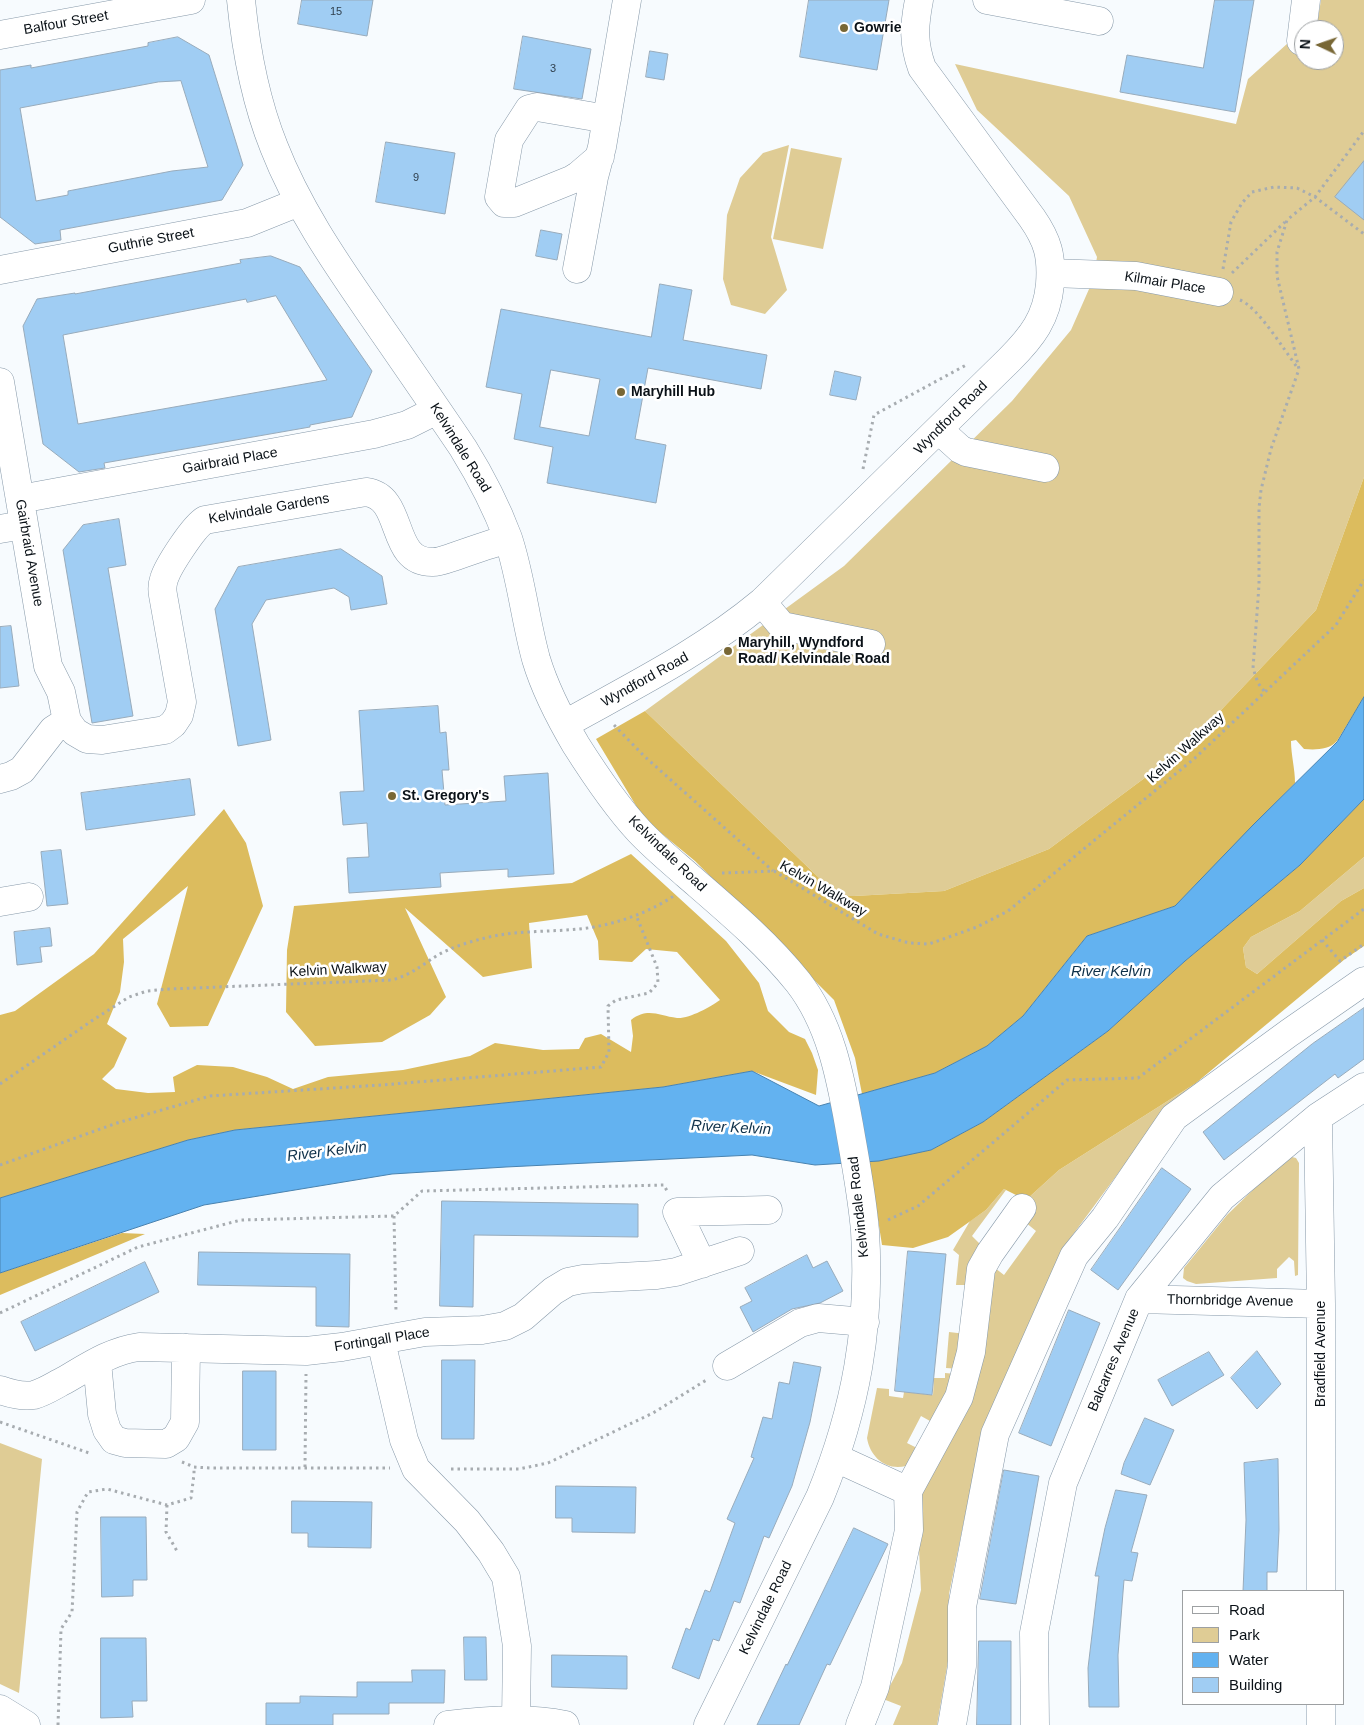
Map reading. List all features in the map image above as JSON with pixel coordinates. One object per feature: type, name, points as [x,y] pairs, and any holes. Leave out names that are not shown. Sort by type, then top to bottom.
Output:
[{"type":"street","name":"Balfour Street","points":[[0,34],[191,0]]},
{"type":"street","name":"Kelvindale Road","points":[[241,0],[248,63],[257,98],[274,148],[299,202],[338,265],[463,448],[482,479],[508,539],[537,661],[548,691],[565,724],[602,784],[624,813],[657,849],[759,940],[800,984],[822,1023],[838,1069],[860,1189],[865,1231],[865,1322],[857,1378],[836,1458],[820,1497],[708,1725]]},
{"type":"street","points":[[577,269],[594,177],[600,157],[627,0]]},
{"type":"street","name":"Wyndford Road","points":[[565,724],[678,662],[742,619],[762,602],[939,430],[1031,336],[1044,315],[1051,273],[1049,250],[1040,229],[922,68],[914,32],[919,0]]},
{"type":"street","points":[[987,0],[1099,21]]},
{"type":"street","points":[[1304,20],[1306,0]]},
{"type":"street","points":[[600,157],[571,180],[514,204],[504,203],[499,197],[509,140],[529,109],[537,107],[607,119]]},
{"type":"street","name":"Guthrie Street","points":[[0,270],[248,223],[299,202]]},
{"type":"street","name":"Kilmair Place","points":[[1051,273],[1136,276],[1219,292]]},
{"type":"street","name":"Gairbraid Avenue","points":[[0,382],[15,518],[48,666],[61,692],[68,721]]},
{"type":"street","name":"Gairbraid Place","points":[[15,518],[374,434],[407,425],[437,410]]},
{"type":"street","points":[[939,430],[966,452],[1045,468]]},
{"type":"street","name":"Kelvindale Gardens","points":[[68,721],[81,736],[95,740],[158,732],[170,727],[176,720],[182,702],[163,595],[163,583],[170,566],[194,530],[205,520],[366,492],[378,495],[384,499],[389,506],[404,544],[409,552],[422,560],[437,562],[508,539]]},
{"type":"street","points":[[762,602],[782,626],[871,644]]},
{"type":"street","points":[[0,779],[17,774],[22,770],[54,730],[68,721]]},
{"type":"street","points":[[0,902],[29,897]]},
{"type":"street","points":[[952,1725],[962,1666],[962,1607],[995,1434],[1074,1256],[1111,1210],[1174,1117],[1364,981]]},
{"type":"street","name":"Balcarres Avenue","points":[[1035,1725],[1034,1633],[1063,1483],[1139,1299],[1222,1198],[1318,1117],[1364,1086]]},
{"type":"street","name":"Bradfield Avenue","points":[[1318,1117],[1321,1304],[1321,1590]]},
{"type":"street","points":[[860,1725],[875,1687],[909,1530],[908,1491],[959,1396],[971,1352],[981,1269],[1022,1208]]},
{"type":"street","points":[[702,1264],[677,1212],[768,1210]]},
{"type":"street","name":"Fortingall Place","points":[[0,1390],[14,1395],[33,1395],[124,1349],[139,1347],[306,1351],[342,1347],[425,1332],[482,1330],[505,1326],[524,1317],[553,1291],[568,1282],[583,1279],[657,1275],[676,1272],[740,1251]]},
{"type":"street","name":"Thornbridge Avenue","points":[[1139,1299],[1321,1304]]},
{"type":"street","points":[[727,1366],[800,1324],[818,1318],[865,1322]]},
{"type":"street","points":[[391,1338],[404,1440],[416,1469],[467,1521],[491,1552],[506,1577],[517,1646],[516,1720]]},
{"type":"street","points":[[97,1362],[102,1414],[107,1430],[114,1440],[125,1443],[166,1444],[176,1438],[185,1422],[186,1348]]},
{"type":"street","points":[[836,1458],[908,1491]]},
{"type":"street","points":[[1322,1705],[1322,1725]]},
{"type":"street","points":[[0,1709],[26,1725]]},
{"type":"street","points":[[448,1725],[516,1720],[565,1725]]},
{"type":"path","points":[[1219,292],[1231,275],[1287,220],[1316,197],[1364,131]]},
{"type":"path","points":[[1219,292],[1231,222],[1242,203],[1252,192],[1274,187],[1297,188],[1316,197],[1364,234]]},
{"type":"path","points":[[1264,691],[1258,683],[1253,668],[1259,585],[1259,508],[1261,490],[1271,449],[1299,369],[1277,276],[1277,252],[1287,220]]},
{"type":"path","points":[[1219,292],[1246,302],[1299,369]]},
{"type":"path","points":[[877,491],[862,475],[874,415],[973,362]]},
{"type":"path","name":"Kelvin Walkway","points":[[0,1084],[93,1020],[140,992],[169,989],[392,980],[417,970],[439,955],[452,949],[485,938],[517,933],[594,927],[636,915],[663,904],[709,873],[774,871],[878,934],[909,943],[930,944],[977,927],[1008,911],[1195,758],[1336,624],[1364,580]]},
{"type":"path","points":[[597,706],[644,756],[774,871]]},
{"type":"path","points":[[865,1231],[918,1206],[1067,1080],[1138,1078],[1364,909]]},
{"type":"path","points":[[0,1165],[117,1123],[210,1096],[381,1085],[601,1066],[609,1052],[608,1006],[616,1000],[649,994],[658,984],[657,966],[636,915]]},
{"type":"path","points":[[1322,940],[1340,962],[1364,944]]},
{"type":"path","points":[[0,1313],[138,1247],[240,1220],[394,1216],[422,1190],[664,1185],[677,1212]]},
{"type":"path","points":[[391,1338],[396,1311],[394,1216]]},
{"type":"path","points":[[306,1351],[306,1468]]},
{"type":"path","points":[[174,1459],[194,1467],[519,1469],[548,1463],[653,1413],[727,1366]]},
{"type":"path","points":[[0,1422],[94,1454]]},
{"type":"path","points":[[58,1725],[61,1629],[72,1612],[77,1512],[88,1492],[107,1489],[167,1505],[191,1498],[194,1467]]},
{"type":"path","points":[[167,1505],[166,1532],[178,1551]]},
{"type":"green space","points":[[1321,0],[1364,0],[1364,477],[1316,610],[1185,748],[1049,849],[944,891],[838,896],[645,711],[844,566],[1012,401],[1071,330],[1093,280],[1097,257],[1069,196],[977,110],[955,64],[1236,124],[1248,79],[1288,43],[1294,43],[1294,70],[1344,70],[1344,20],[1318,20]]},
{"type":"green space","points":[[789,145],[771,237],[787,290],[765,314],[731,305],[723,279],[727,215],[740,178],[763,153]]},
{"type":"green space","points":[[791,148],[842,158],[823,249],[773,239]]},
{"type":"green space","points":[[1364,857],[1364,888],[1341,901],[1257,974],[1246,967],[1243,948],[1251,937],[1300,911]]},
{"type":"green space","points":[[1196,1083],[1199,1090],[1156,1122],[1063,1248],[981,1438],[949,1594],[948,1661],[937,1725],[893,1725],[901,1706],[883,1699],[902,1663],[921,1590],[917,1508],[995,1268],[1004,1275],[1036,1231],[1025,1222],[1026,1200],[1059,1170]]},
{"type":"green space","points":[[1292,1157],[1296,1158],[1299,1163],[1298,1275],[1295,1276],[1294,1261],[1289,1257],[1277,1269],[1277,1278],[1196,1284],[1183,1278],[1184,1268],[1227,1215],[1261,1182]]},
{"type":"green space","points":[[1004,1189],[1006,1190],[972,1236],[983,1247],[972,1285],[956,1285],[959,1255],[953,1250],[970,1221],[986,1210]]},
{"type":"green space","points":[[949,1332],[966,1334],[961,1369],[946,1368]]},
{"type":"green space","points":[[945,1373],[956,1374],[940,1409],[930,1421],[921,1416],[907,1443],[917,1448],[906,1466],[892,1466],[880,1461],[875,1457],[867,1438],[877,1388],[889,1389],[889,1396],[903,1398],[904,1392],[933,1395],[934,1378],[945,1378]]},
{"type":"green space","points":[[0,1443],[42,1459],[19,1693],[0,1684]]},
{"type":"shaded area","points":[[1364,477],[1364,697],[1337,741],[1322,749],[1304,749],[1296,740],[1291,741],[1295,783],[1175,906],[1087,936],[1023,1016],[987,1046],[935,1073],[862,1094],[855,1058],[834,1000],[695,861],[644,819],[596,739],[645,711],[838,896],[944,891],[1049,849],[1185,748],[1316,610]]},
{"type":"shaded area","points":[[1364,799],[1364,857],[1300,911],[1251,937],[1243,948],[1246,967],[1257,974],[1341,901],[1364,888],[1364,946],[1345,959],[1196,1083],[1059,1170],[1026,1200],[1004,1189],[986,1210],[948,1237],[913,1248],[882,1245],[869,1162],[931,1150],[983,1122],[1108,1031],[1185,961],[1300,865]]},
{"type":"shaded area","points":[[224,809],[246,843],[263,906],[208,1026],[170,1027],[157,1004],[188,886],[123,939],[124,962],[120,992],[107,1024],[127,1038],[114,1067],[102,1079],[116,1089],[148,1093],[175,1092],[173,1077],[197,1065],[233,1067],[267,1077],[293,1089],[328,1077],[403,1070],[470,1056],[495,1043],[543,1050],[579,1049],[585,1038],[601,1034],[631,1052],[633,1036],[631,1020],[637,1016],[654,1013],[682,1018],[699,1012],[720,1000],[677,952],[646,949],[632,962],[599,960],[598,941],[587,915],[529,923],[532,968],[483,977],[405,908],[446,997],[430,1015],[382,1042],[315,1046],[286,1012],[287,950],[294,906],[572,883],[631,854],[726,941],[759,983],[768,1011],[789,1032],[805,1039],[818,1070],[816,1095],[752,1071],[663,1087],[235,1130],[188,1140],[0,1198],[0,1015],[15,1011],[94,954]]},
{"type":"shaded area","points":[[122,1233],[145,1234],[0,1295],[0,1273]]},
{"type":"water","name":"River Kelvin","points":[[1364,697],[1364,799],[1300,865],[1185,961],[1108,1031],[983,1122],[931,1150],[879,1161],[815,1165],[752,1155],[392,1174],[204,1205],[0,1273],[0,1198],[188,1140],[235,1130],[663,1087],[752,1071],[819,1106],[935,1073],[987,1046],[1023,1016],[1087,936],[1175,906],[1337,742]]},
{"type":"building","points":[[302,0],[373,0],[367,36],[298,24]]},
{"type":"building","name":"Gowrie","points":[[809,0],[889,0],[877,70],[800,57]]},
{"type":"building","points":[[1215,0],[1254,0],[1235,112],[1120,92],[1127,55],[1203,68]]},
{"type":"building","points":[[523,36],[591,49],[582,99],[514,89]]},
{"type":"building","points":[[178,37],[209,55],[243,165],[222,200],[60,230],[61,240],[35,244],[0,217],[0,70],[31,65],[31,68],[148,46],[148,43]],"holes":[[[181,81],[208,167],[172,171],[68,191],[68,195],[36,201],[20,108],[158,82]]]},
{"type":"building","points":[[650,51],[668,54],[664,80],[646,77]]},
{"type":"building","points":[[386,142],[455,153],[445,214],[376,202]]},
{"type":"building","points":[[1364,161],[1364,220],[1335,197]]},
{"type":"building","points":[[541,230],[562,234],[557,260],[536,256]]},
{"type":"building","points":[[271,256],[300,267],[372,371],[352,417],[310,425],[310,427],[104,463],[105,468],[79,472],[43,444],[23,326],[37,299],[75,294],[241,263],[240,260]],"holes":[[[276,296],[327,380],[78,424],[63,335],[246,299],[247,302]]]},
{"type":"building","name":"Maryhill Hub","points":[[660,284],[692,290],[683,340],[767,355],[761,389],[648,368],[635,439],[666,445],[656,503],[547,483],[553,447],[514,439],[522,394],[486,387],[501,309],[651,337]],"holes":[[[551,370],[600,379],[589,436],[540,427]]]},
{"type":"building","points":[[835,371],[861,377],[856,400],[830,395]]},
{"type":"building","points":[[119,519],[126,565],[108,568],[133,716],[92,723],[63,550],[83,525]]},
{"type":"building","points":[[341,549],[382,576],[387,604],[351,610],[349,597],[334,588],[266,600],[252,624],[271,740],[238,746],[215,609],[238,567]]},
{"type":"building","points":[[11,626],[19,686],[0,688],[0,627]]},
{"type":"building","name":"St. Gregory's","points":[[438,706],[440,733],[446,732],[449,770],[442,770],[445,805],[506,801],[504,776],[548,773],[554,874],[508,877],[508,869],[440,873],[441,887],[349,893],[347,858],[369,857],[367,823],[343,825],[340,792],[364,791],[359,711]]},
{"type":"building","points":[[190,779],[195,815],[86,830],[81,793]]},
{"type":"building","points":[[61,850],[68,904],[47,906],[41,852]]},
{"type":"building","points":[[50,928],[52,946],[40,947],[42,962],[17,965],[14,932]]},
{"type":"building","points":[[1364,1008],[1364,1059],[1338,1078],[1335,1074],[1224,1160],[1203,1132],[1312,1044]]},
{"type":"building","points":[[1162,1168],[1191,1189],[1118,1290],[1091,1270]]},
{"type":"building","points":[[442,1201],[638,1204],[638,1237],[474,1235],[473,1307],[440,1306]]},
{"type":"building","points":[[908,1251],[946,1254],[932,1395],[895,1391]]},
{"type":"building","points":[[199,1252],[350,1254],[349,1327],[316,1326],[316,1287],[198,1285]]},
{"type":"building","points":[[807,1255],[813,1268],[827,1261],[843,1291],[820,1303],[792,1309],[753,1332],[740,1307],[752,1301],[745,1288]]},
{"type":"building","points":[[145,1262],[159,1292],[35,1351],[21,1322]]},
{"type":"building","points":[[1069,1310],[1100,1323],[1051,1446],[1019,1433]]},
{"type":"building","points":[[1257,1351],[1281,1384],[1257,1409],[1231,1378]]},
{"type":"building","points":[[1209,1352],[1224,1375],[1172,1406],[1158,1380]]},
{"type":"building","points":[[442,1360],[475,1360],[474,1439],[442,1439]]},
{"type":"building","points":[[794,1362],[821,1367],[810,1422],[792,1486],[769,1538],[764,1536],[740,1603],[734,1601],[719,1641],[713,1639],[699,1679],[672,1668],[686,1628],[690,1630],[705,1590],[710,1592],[735,1523],[727,1519],[754,1458],[751,1457],[763,1417],[772,1419],[779,1382],[789,1384]]},
{"type":"building","points":[[243,1371],[276,1371],[276,1450],[243,1450]]},
{"type":"building","points":[[1145,1418],[1174,1430],[1150,1485],[1121,1474],[1124,1463]]},
{"type":"building","points":[[1278,1459],[1279,1530],[1277,1572],[1267,1572],[1267,1590],[1243,1590],[1246,1520],[1244,1463]]},
{"type":"building","points":[[1004,1470],[1039,1476],[1016,1604],[980,1599]]},
{"type":"building","points":[[556,1486],[636,1487],[635,1533],[572,1532],[572,1518],[556,1518]]},
{"type":"building","points":[[1116,1490],[1147,1495],[1131,1552],[1138,1553],[1132,1581],[1124,1580],[1118,1655],[1119,1707],[1089,1707],[1088,1668],[1099,1576],[1095,1576],[1105,1528]]},
{"type":"building","points":[[292,1501],[372,1502],[371,1548],[308,1547],[308,1533],[292,1533]]},
{"type":"building","points":[[101,1517],[146,1517],[147,1580],[133,1580],[133,1596],[102,1597]]},
{"type":"building","points":[[854,1528],[888,1544],[830,1665],[827,1664],[799,1725],[757,1725],[786,1664]]},
{"type":"building","points":[[464,1637],[486,1637],[487,1680],[465,1680]]},
{"type":"building","points":[[101,1638],[146,1638],[147,1701],[132,1701],[133,1717],[101,1718]]},
{"type":"building","points":[[979,1641],[1011,1641],[1011,1725],[977,1725]]},
{"type":"building","points":[[552,1655],[627,1656],[627,1689],[552,1687]]},
{"type":"building","points":[[412,1670],[445,1670],[444,1703],[389,1703],[389,1714],[333,1714],[333,1725],[266,1725],[266,1703],[300,1703],[300,1696],[357,1697],[357,1682],[412,1682]]},
{"type":"place","name":"Gowrie","points":[[844,28]]},
{"type":"place","name":"Maryhill Hub","points":[[621,392]]},
{"type":"place","name":"Maryhill, Wyndford Road/ Kelvindale Road","points":[[728,651]]},
{"type":"place","name":"St. Gregory's","points":[[392,796]]}]
